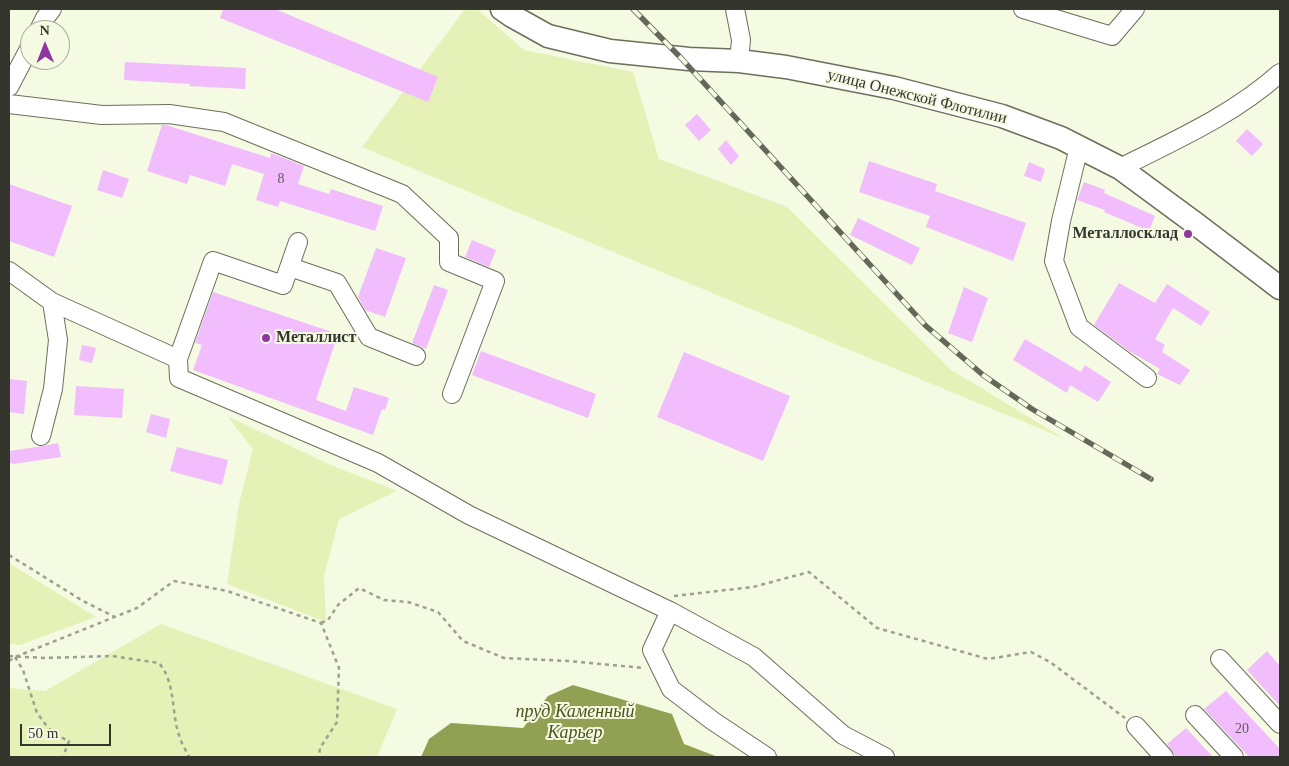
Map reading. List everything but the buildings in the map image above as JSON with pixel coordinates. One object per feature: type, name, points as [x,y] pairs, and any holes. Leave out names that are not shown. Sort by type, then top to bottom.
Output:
[{"type":"main road","points":[[507,12],[548,36],[610,51],[739,61]]},
{"type":"main road","points":[[1120,168],[1280,288]]},
{"type":"street","points":[[44,20],[52,9]]},
{"type":"street","points":[[734,9],[741,40],[739,61],[786,67],[894,88],[1002,116],[1061,138],[1120,168],[1209,124],[1265,87],[1280,73]]},
{"type":"street","points":[[1023,9],[1112,36],[1135,9]]},
{"type":"street","points":[[9,88],[20,67]]},
{"type":"street","points":[[9,104],[102,115],[169,114],[224,122],[402,194],[449,238],[449,262],[495,281],[452,394]]},
{"type":"street","points":[[1078,147],[1061,221],[1054,262],[1079,327],[1147,378]]},
{"type":"street","points":[[298,242],[284,285],[213,261],[178,359],[179,378],[378,463],[469,515],[670,611],[754,657],[843,735],[885,757]]},
{"type":"street","points":[[290,268],[336,282],[369,337],[416,356]]},
{"type":"street","points":[[9,272],[52,302],[178,359]]},
{"type":"street","points":[[41,436],[53,389],[58,340],[52,302]]},
{"type":"street","points":[[670,611],[652,650],[671,689],[712,721],[766,757]]},
{"type":"street","points":[[1220,659],[1280,724]]},
{"type":"street","points":[[1195,715],[1234,757]]},
{"type":"street","points":[[1136,726],[1164,757]]},
{"type":"path","points":[[9,555],[83,601],[115,617]]},
{"type":"path","points":[[646,599],[753,587],[809,572],[877,628],[988,659],[1031,652],[1050,662],[1136,726]]},
{"type":"path","points":[[9,661],[136,608],[174,581],[227,591],[321,623],[328,620],[338,605],[359,588],[384,600],[408,602],[438,612],[463,641],[504,658],[568,661],[654,669],[660,666]]},
{"type":"path","points":[[319,757],[320,748],[337,722],[339,668],[321,623]]},
{"type":"path","points":[[9,656],[44,658],[112,656],[159,663],[164,670],[170,687],[178,734],[189,757]]},
{"type":"path","points":[[15,657],[23,670],[37,713],[54,734],[69,741],[63,757]]},
{"type":"shaded area","points":[[465,9],[477,9],[524,50],[633,72],[659,159],[787,207],[950,369],[1065,439],[362,147]]},
{"type":"shaded area","points":[[227,416],[333,466],[397,491],[339,519],[324,576],[326,622],[227,584],[239,504],[253,449]]},
{"type":"shaded area","points":[[9,563],[96,617],[20,645],[9,644]]},
{"type":"shaded area","points":[[161,624],[397,709],[377,757],[9,757],[9,688],[45,691]]},
{"type":"water","name":"пруд Каменный Карьер","points":[[573,685],[672,714],[684,744],[718,757],[421,757],[429,739],[451,723],[523,728],[548,696]]},
{"type":"railway","points":[[633,9],[681,58],[926,326],[983,375],[1032,409],[1151,479]]},
{"type":"place","name":"Металлосклад","points":[[1188,234]]},
{"type":"place","name":"Металлист","points":[[266,338]]}]
